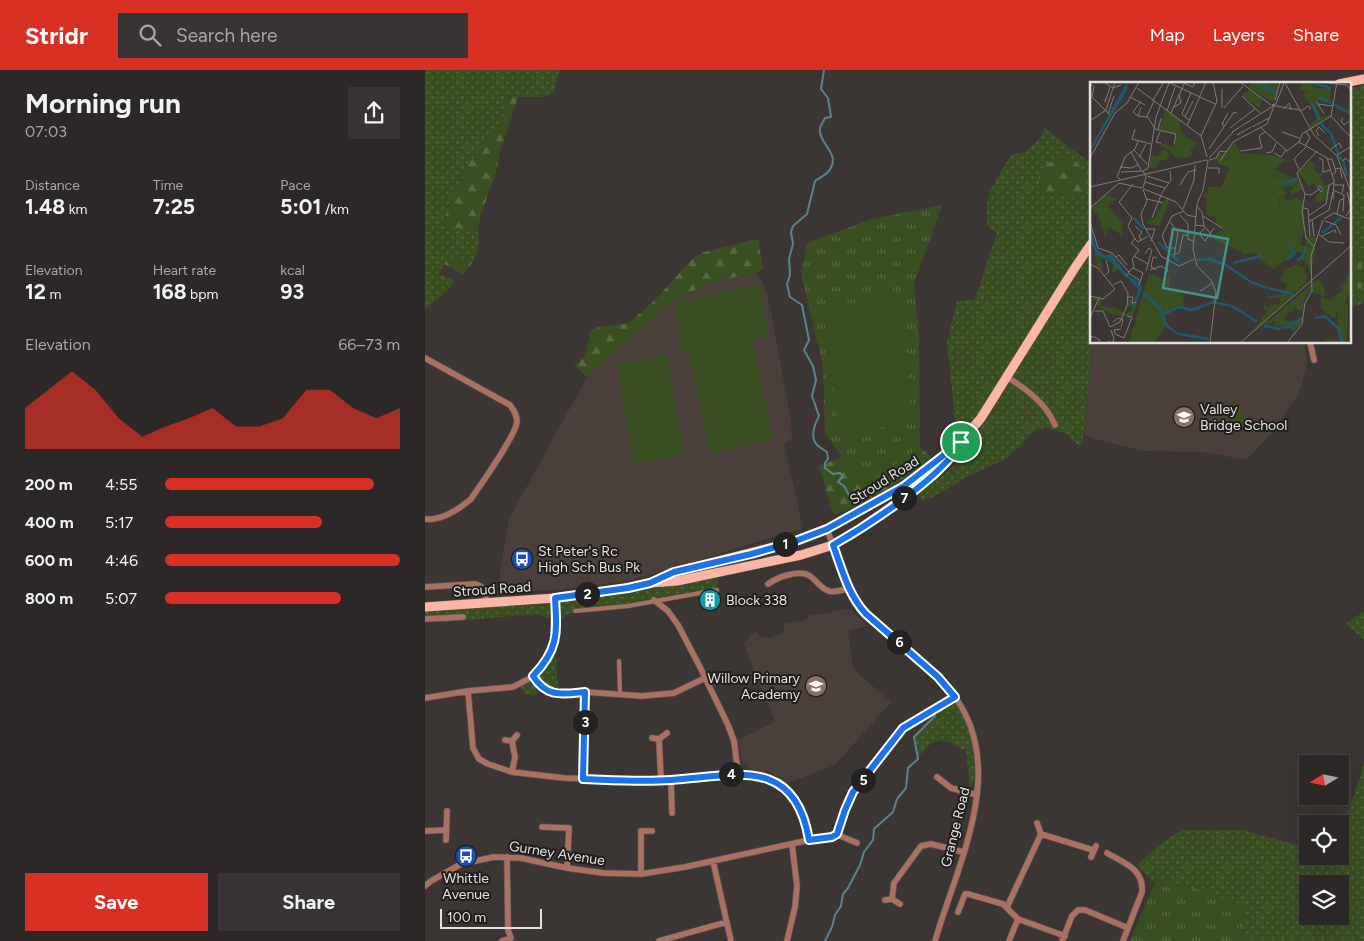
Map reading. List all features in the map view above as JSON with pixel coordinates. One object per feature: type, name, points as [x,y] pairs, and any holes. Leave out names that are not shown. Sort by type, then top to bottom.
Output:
[{"type":"main road","points":[[1349,82],[1364,79]]},
{"type":"main road","name":"Stroud Road","points":[[425,607],[555,598],[628,588],[650,583],[674,572],[793,542],[827,529],[906,490],[935,474],[956,452],[961,442],[981,418],[1090,246]]},
{"type":"main road","name":"Stroud Road","points":[[650,583],[668,583],[801,555],[833,545],[857,531],[906,490]]},
{"type":"street","points":[[1310,344],[1314,360]]},
{"type":"street","points":[[425,358],[511,404],[517,424],[471,499],[433,520],[425,519]]},
{"type":"street","points":[[1007,376],[1031,393],[1048,412],[1055,425]]},
{"type":"street","name":"Grange Road","points":[[827,529],[857,605],[938,677],[955,697],[967,718],[976,742],[979,773],[977,794],[963,852],[935,941]]},
{"type":"street","points":[[768,584],[778,578],[801,574],[809,576],[830,592],[849,588]]},
{"type":"street","points":[[425,587],[481,585],[485,590],[486,603]]},
{"type":"street","points":[[575,611],[628,606],[717,590]]},
{"type":"street","points":[[425,698],[468,691],[513,687],[533,676],[551,654],[555,641],[557,620],[555,598]]},
{"type":"street","points":[[654,600],[668,611],[678,625],[728,725],[734,741],[738,773]]},
{"type":"street","points":[[425,619],[463,617]]},
{"type":"street","points":[[619,661],[620,694]]},
{"type":"street","points":[[533,676],[539,685],[548,692],[559,694],[585,692],[642,696],[674,693],[705,678]]},
{"type":"street","points":[[468,691],[473,748],[479,759],[488,764],[512,772],[564,778],[670,780],[738,773],[770,779],[787,791],[799,806],[806,821],[809,840]]},
{"type":"street","points":[[583,779],[585,692]]},
{"type":"street","points":[[857,843],[837,834],[853,792],[903,728],[955,697]]},
{"type":"street","points":[[652,738],[659,739],[667,733]]},
{"type":"street","points":[[512,772],[515,757],[513,741],[517,734]]},
{"type":"street","points":[[659,739],[661,780]]},
{"type":"street","points":[[505,740],[513,741]]},
{"type":"street","points":[[944,782],[947,774]]},
{"type":"street","points":[[937,777],[951,788],[977,794]]},
{"type":"street","points":[[670,780],[671,812]]},
{"type":"street","points":[[446,840],[447,811]]},
{"type":"street","points":[[1007,907],[1041,834],[1037,823]]},
{"type":"street","points":[[542,827],[569,828],[567,868]]},
{"type":"street","points":[[425,831],[446,830]]},
{"type":"street","points":[[641,874],[641,832],[652,831]]},
{"type":"street","name":"Gurney Avenue","points":[[425,886],[431,880],[461,864],[507,856],[603,873],[641,874],[666,871],[809,840],[832,837],[837,834]]},
{"type":"street","points":[[1041,834],[1095,848],[1091,857]]},
{"type":"street","points":[[787,941],[795,907],[797,886],[791,844]]},
{"type":"street","points":[[892,898],[894,884],[921,846],[931,844],[963,852]]},
{"type":"street","points":[[1107,853],[1140,875],[1143,883],[1143,892],[1123,941]]},
{"type":"street","points":[[502,941],[514,940],[508,930],[507,856]]},
{"type":"street","points":[[713,861],[731,941]]},
{"type":"street","points":[[959,912],[967,894],[989,899],[1007,907],[1018,919],[1063,938],[1072,916],[1078,910],[1128,928]]},
{"type":"street","points":[[885,900],[892,898]]},
{"type":"street","points":[[892,898],[900,904]]},
{"type":"street","points":[[1009,941],[1018,919]]},
{"type":"street","points":[[659,941],[727,922]]},
{"type":"shaded area","points":[[755,273],[766,290],[770,307],[791,421],[792,438],[784,444],[803,528],[630,581],[555,590],[500,592],[499,579],[509,519],[587,377],[675,299],[713,282]]},
{"type":"shaded area","name":"Valley Bridge School","points":[[1092,344],[1305,344],[1307,362],[1302,384],[1294,401],[1270,435],[1246,460],[1205,452],[1143,451],[1091,438],[1084,434]]},
{"type":"shaded area","name":"Willow Primary Academy","points":[[844,609],[852,610],[866,626],[848,631],[853,669],[891,702],[835,765],[785,784],[777,779],[774,773],[769,771],[762,773],[752,771],[741,759],[738,740],[775,722],[744,644],[751,634],[757,632],[759,636],[769,638],[783,633],[785,630],[783,624],[806,620],[809,615],[824,614]]},
{"type":"green space","points":[[425,70],[559,70],[554,93],[544,97],[509,97],[498,129],[464,169],[459,190],[451,199],[446,226],[478,232],[477,251],[473,262],[446,261],[439,274],[455,281],[448,290],[425,309]]},
{"type":"green space","points":[[1364,85],[1364,248],[1351,254],[1351,88]]},
{"type":"green space","points":[[509,96],[518,97],[501,149],[496,173],[481,214],[478,232],[446,226],[446,214],[451,199],[459,190],[464,169],[498,129]]},
{"type":"green space","points":[[1044,127],[1090,162],[1090,344],[1092,344],[1084,434],[1080,447],[1067,434],[1047,428],[1037,429],[1009,457],[923,501],[918,494],[951,469],[969,447],[957,437],[947,343],[957,301],[975,300],[997,233],[988,227],[987,205],[989,197],[996,180],[1012,154],[1025,153],[1041,137]]},
{"type":"green space","points":[[1068,156],[1084,172],[1086,182],[1083,195],[1070,198],[1042,193],[1039,185],[1040,172],[1054,160]]},
{"type":"green space","points":[[942,205],[914,284],[919,337],[920,447],[863,487],[825,433],[823,366],[801,274],[807,243],[872,219]]},
{"type":"green space","points":[[758,239],[763,269],[755,273],[713,282],[675,299],[587,377],[574,365],[584,358],[591,330],[631,321],[654,301],[694,257],[704,252]]},
{"type":"green space","points":[[1364,248],[1364,302],[1351,308],[1351,254]]},
{"type":"green space","points":[[446,261],[473,262],[463,274],[444,264]]},
{"type":"green space","points":[[759,285],[769,336],[753,340],[773,440],[710,453],[689,353],[681,354],[679,342],[681,341],[674,302]]},
{"type":"green space","points":[[898,297],[914,423],[839,433],[823,307]]},
{"type":"green space","points":[[667,355],[684,455],[634,464],[617,364]]},
{"type":"green space","points":[[1237,401],[1248,427],[1234,433],[1223,407]]},
{"type":"green space","points":[[920,447],[932,458],[889,490],[862,504],[836,514],[832,510],[819,466],[842,457],[863,487]]},
{"type":"green space","points":[[718,572],[717,590],[628,606],[575,611],[557,620],[536,614],[425,622],[425,607],[486,603]]},
{"type":"green space","points":[[1364,611],[1364,639],[1346,624]]},
{"type":"green space","points":[[553,653],[556,658],[558,690],[546,687],[539,678],[550,662]]},
{"type":"green space","points":[[529,683],[536,687],[537,695],[525,694],[521,687]]},
{"type":"green space","points":[[955,697],[976,742],[972,745],[975,773],[970,787],[966,748],[963,750],[940,741],[932,743],[922,752],[918,759],[914,737]]},
{"type":"green space","points":[[1364,764],[1364,941],[1245,941],[1244,906],[1205,891],[1156,880],[1154,883],[1138,866],[1160,844],[1184,830],[1244,830],[1299,846],[1299,865],[1349,865],[1349,815],[1347,815]]},
{"type":"green space","points":[[1156,880],[1205,891],[1244,906],[1245,941],[1130,941]]},
{"type":"waterway","points":[[824,70],[821,89],[828,98],[831,117],[825,118],[820,128],[820,134],[832,154],[832,166],[828,172],[815,181],[807,214],[793,226],[791,232],[793,244],[789,259],[790,275],[787,284],[790,297],[802,305],[809,340],[804,350],[813,366],[816,380],[812,396],[819,416],[814,430],[814,441],[827,452],[828,459],[825,463],[825,468],[833,474],[840,473],[843,476],[838,482],[844,486],[850,497]]},
{"type":"waterway","points":[[825,941],[832,927],[835,915],[841,906],[843,894],[860,865],[864,852],[873,840],[874,829],[893,812],[897,799],[906,788],[908,768],[918,759],[914,737],[935,716]]},
{"type":"place","name":"Valley Bridge School","points":[[1184,417]]},
{"type":"place","name":"St Peter's Rc High Sch Bus Pk","points":[[522,559]]},
{"type":"place","name":"Block 338","points":[[710,600]]},
{"type":"place","name":"Willow Primary Academy","points":[[816,686]]},
{"type":"place","name":"Whittle Avenue","points":[[466,856]]},
{"type":"route","points":[[961,442],[956,452],[935,474],[857,531],[833,545],[857,605],[938,677],[955,697],[903,728],[853,792],[837,834],[832,837],[809,840],[806,821],[799,806],[787,791],[770,779],[738,773],[654,781],[583,779],[585,692],[559,694],[548,692],[539,685],[533,676],[551,654],[555,641],[557,620],[555,598],[628,588],[650,583],[674,572],[751,554],[793,542],[827,529],[904,486],[961,442]]}]
